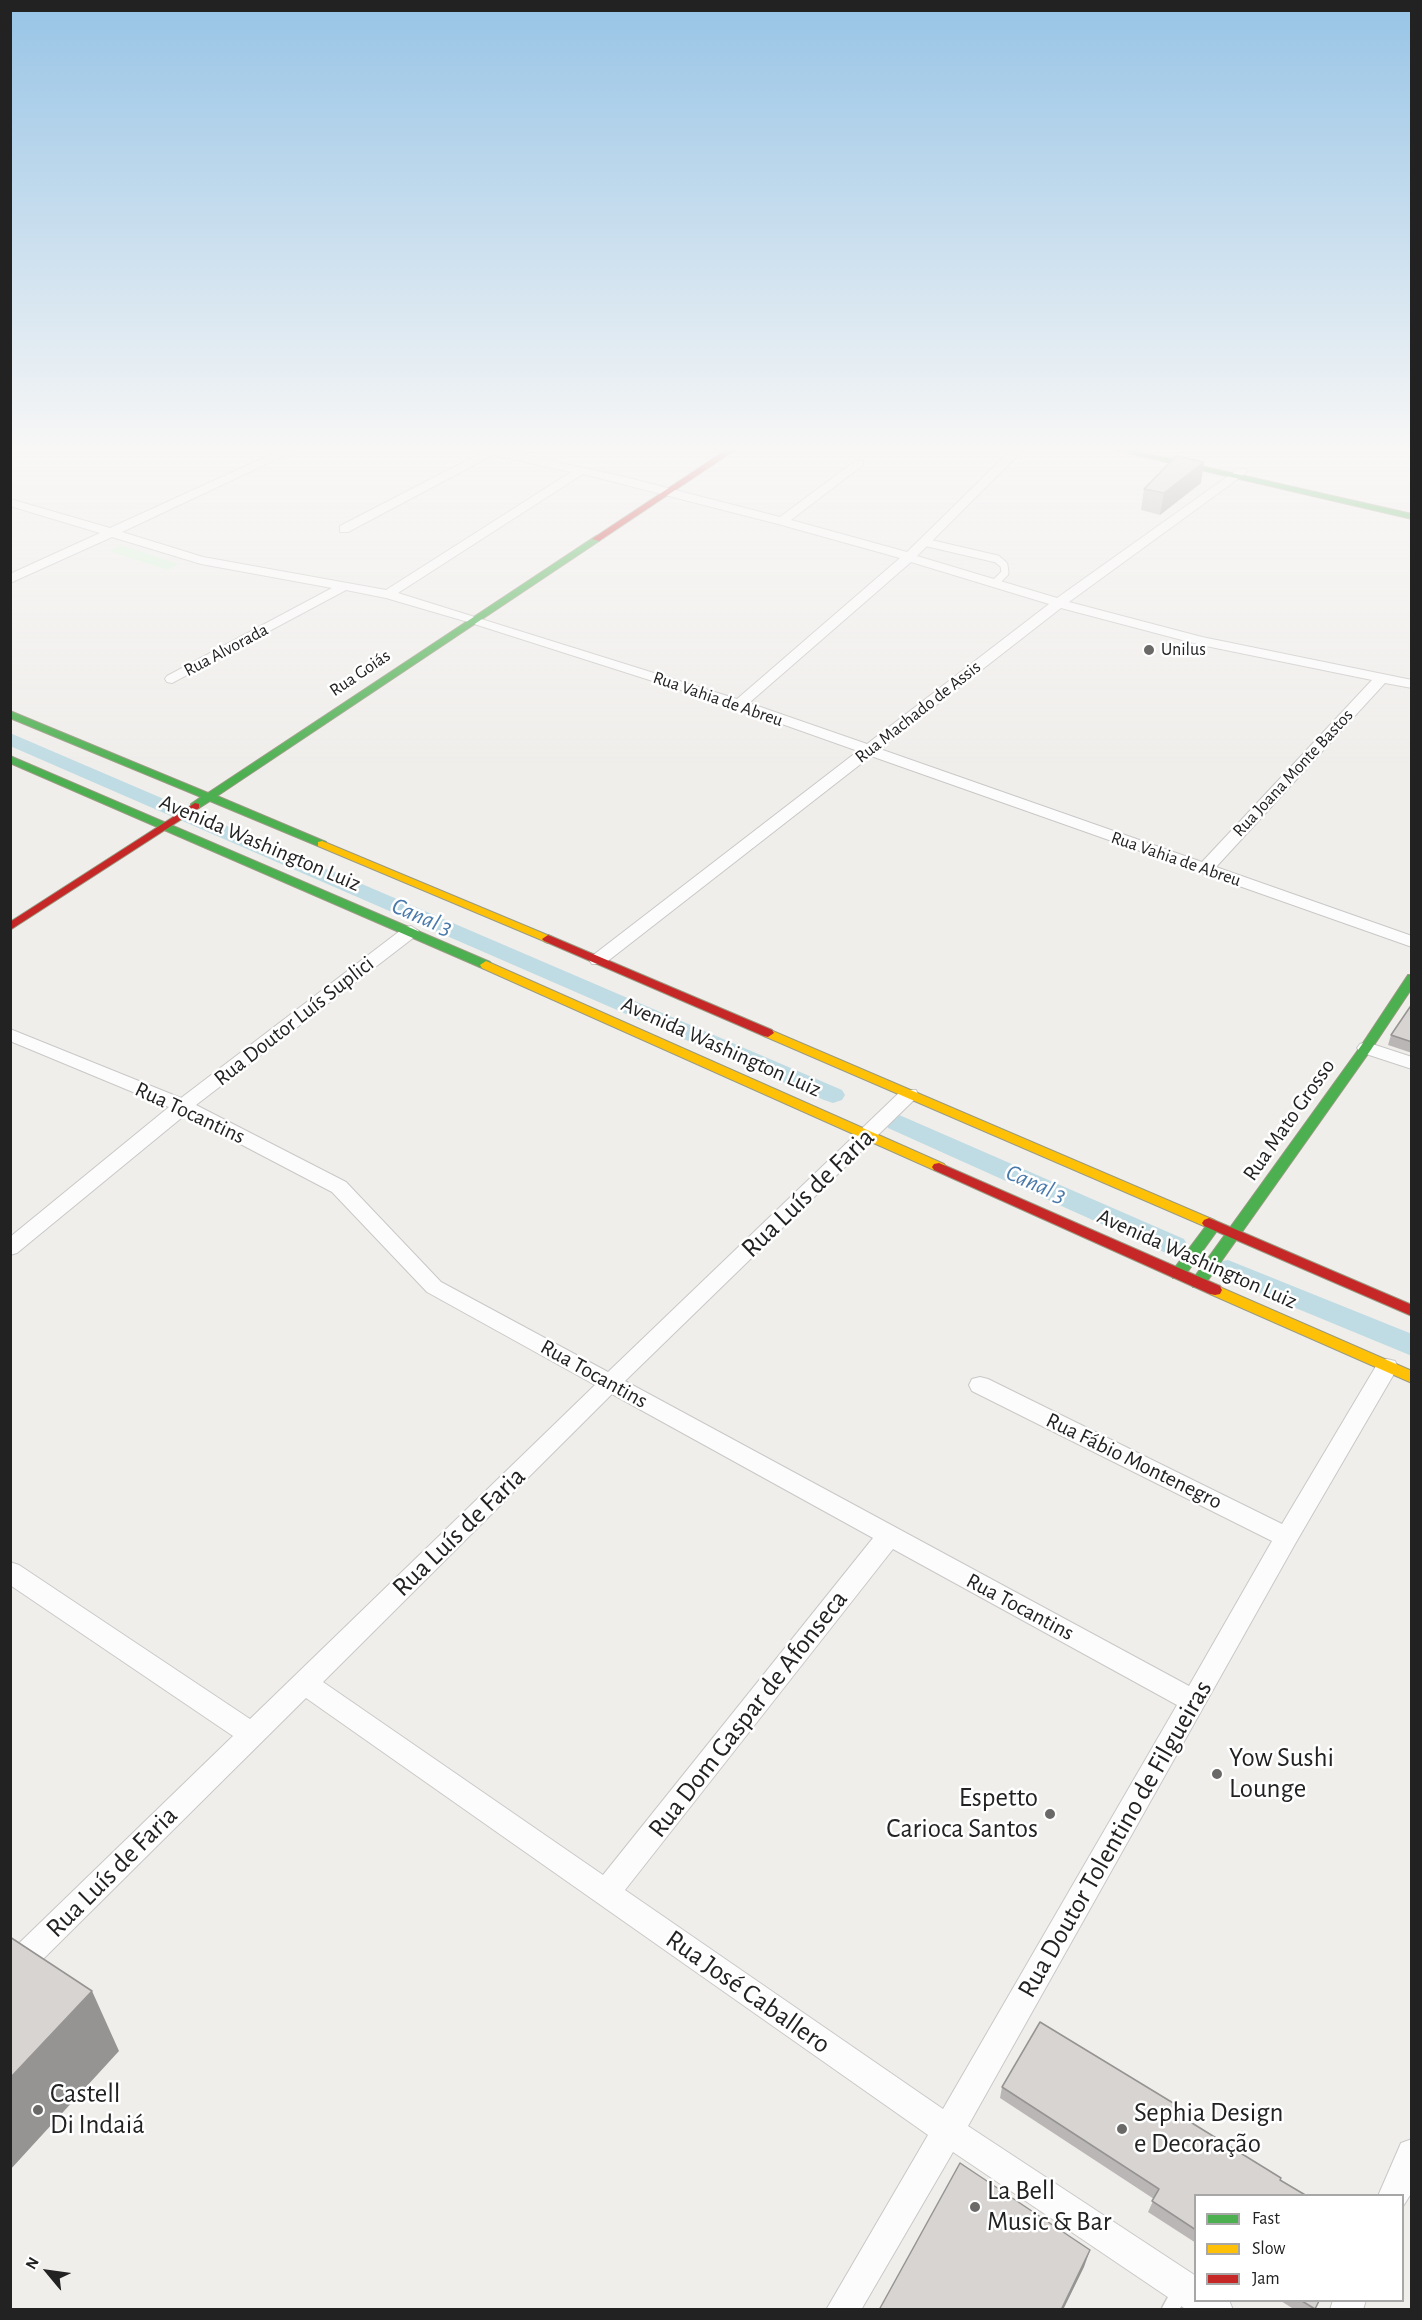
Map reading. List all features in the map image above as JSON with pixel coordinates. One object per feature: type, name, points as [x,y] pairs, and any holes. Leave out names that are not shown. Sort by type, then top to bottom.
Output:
[{"type":"main road","name":"Rua Goiás","points":[[10,927],[173,822],[209,795],[566,558]]},
{"type":"main road","name":"Avenida Washington Luiz","points":[[10,714],[209,795],[598,960],[1412,1311]]},
{"type":"main road","name":"Avenida Washington Luiz","points":[[10,759],[173,822],[411,931],[1399,1372]]},
{"type":"main road","name":"Rua Mato Grosso","points":[[1198,1283],[1366,1048],[1412,978]]},
{"type":"main road","points":[[1178,1274],[1214,1226]]},
{"type":"street","points":[[10,579],[55,558]]},
{"type":"street","name":"Rua Vahia de Abreu","points":[[195,558],[388,594],[473,619],[739,704],[1412,942]]},
{"type":"street","points":[[388,594],[444,558]]},
{"type":"street","points":[[739,704],[906,558]]},
{"type":"street","points":[[916,558],[1059,603],[1201,641],[1412,684]]},
{"type":"street","name":"Rua Machado de Assis","points":[[598,960],[1059,603],[1121,558]]},
{"type":"street","name":"Rua Alvorada","points":[[172,679],[343,587]]},
{"type":"street","name":"Rua Joana Monte Bastos","points":[[1204,869],[1382,677]]},
{"type":"street","name":"Rua Doutor Luís Suplici","points":[[10,1248],[183,1106],[411,931]]},
{"type":"street","name":"Rua Tocantins","points":[[10,1034],[183,1106],[339,1188],[434,1287],[1193,1701]]},
{"type":"street","points":[[1366,1048],[1412,1063]]},
{"type":"street","name":"Rua Luís de Faria","points":[[10,1972],[610,1383],[909,1094]]},
{"type":"street","name":"Rua Doutor Tolentino de Filgueiras","points":[[842,2310],[948,2131],[1287,1537],[1399,1372]]},
{"type":"street","name":"Rua Fábio Montenegro","points":[[980,1385],[1287,1537]]},
{"type":"street","name":"Rua Dom Gaspar de Afonseca","points":[[606,1892],[889,1536]]},
{"type":"street","points":[[11,1573],[252,1734]]},
{"type":"street","name":"Rua José Caballero","points":[[304,1683],[1188,2298]]},
{"type":"street","points":[[1395,2194],[1412,2154]]},
{"type":"street","name":"Rua José Caballero","points":[[1197,2302],[1216,2310]]},
{"type":"lane","points":[[993,558],[1004,566],[1005,573],[995,583]]},
{"type":"green space","points":[[131,558],[161,558],[179,564],[167,570]]},
{"type":"building","points":[[1412,1004],[1412,1042],[1391,1035]]},
{"type":"building","points":[[10,1937],[92,1991],[10,2078]]},
{"type":"building","points":[[1040,2022],[1183,2109],[1179,2115],[1304,2194],[1194,2194],[1194,2229],[1152,2201],[1159,2189],[1002,2087]]},
{"type":"building","points":[[960,2163],[1090,2250],[1061,2310],[879,2310]]},
{"type":"building","points":[[1304,2302],[1318,2302],[1315,2309]]},
{"type":"waterway","name":"Canal 3","points":[[10,739],[833,1095]]},
{"type":"waterway","name":"Canal 3","points":[[897,1122],[1175,1246]]},
{"type":"waterway","name":"Canal 3","points":[[1228,1269],[1412,1346]]},
{"type":"traffic: fast","points":[[195,806],[567,558]]},
{"type":"traffic: fast","points":[[10,714],[322,844]]},
{"type":"traffic: fast","points":[[10,759],[486,965]]},
{"type":"traffic: fast","points":[[1198,1283],[1366,1048],[1412,978]]},
{"type":"traffic: fast","points":[[1178,1274],[1214,1225]]},
{"type":"traffic: slow","points":[[322,844],[548,939]]},
{"type":"traffic: slow","points":[[486,965],[939,1167]]},
{"type":"traffic: slow","points":[[768,1033],[1209,1223]]},
{"type":"traffic: slow","points":[[1215,1290],[1412,1378]]},
{"type":"traffic: jam","points":[[10,927],[195,806]]},
{"type":"traffic: jam","points":[[548,939],[768,1033]]},
{"type":"traffic: jam","points":[[939,1167],[1215,1290]]},
{"type":"traffic: jam","points":[[1209,1223],[1412,1311]]},
{"type":"place","name":"Unilus","points":[[1149,650]]},
{"type":"place","name":"Yow Sushi Lounge","points":[[1217,1774]]},
{"type":"place","name":"Espetto Carioca Santos","points":[[1050,1814]]},
{"type":"place","name":"Castell Di Indaiá","points":[[38,2110]]},
{"type":"place","name":"Sephia Design e Decoração","points":[[1122,2129]]},
{"type":"place","name":"La Bell Music & Bar","points":[[975,2207]]}]
